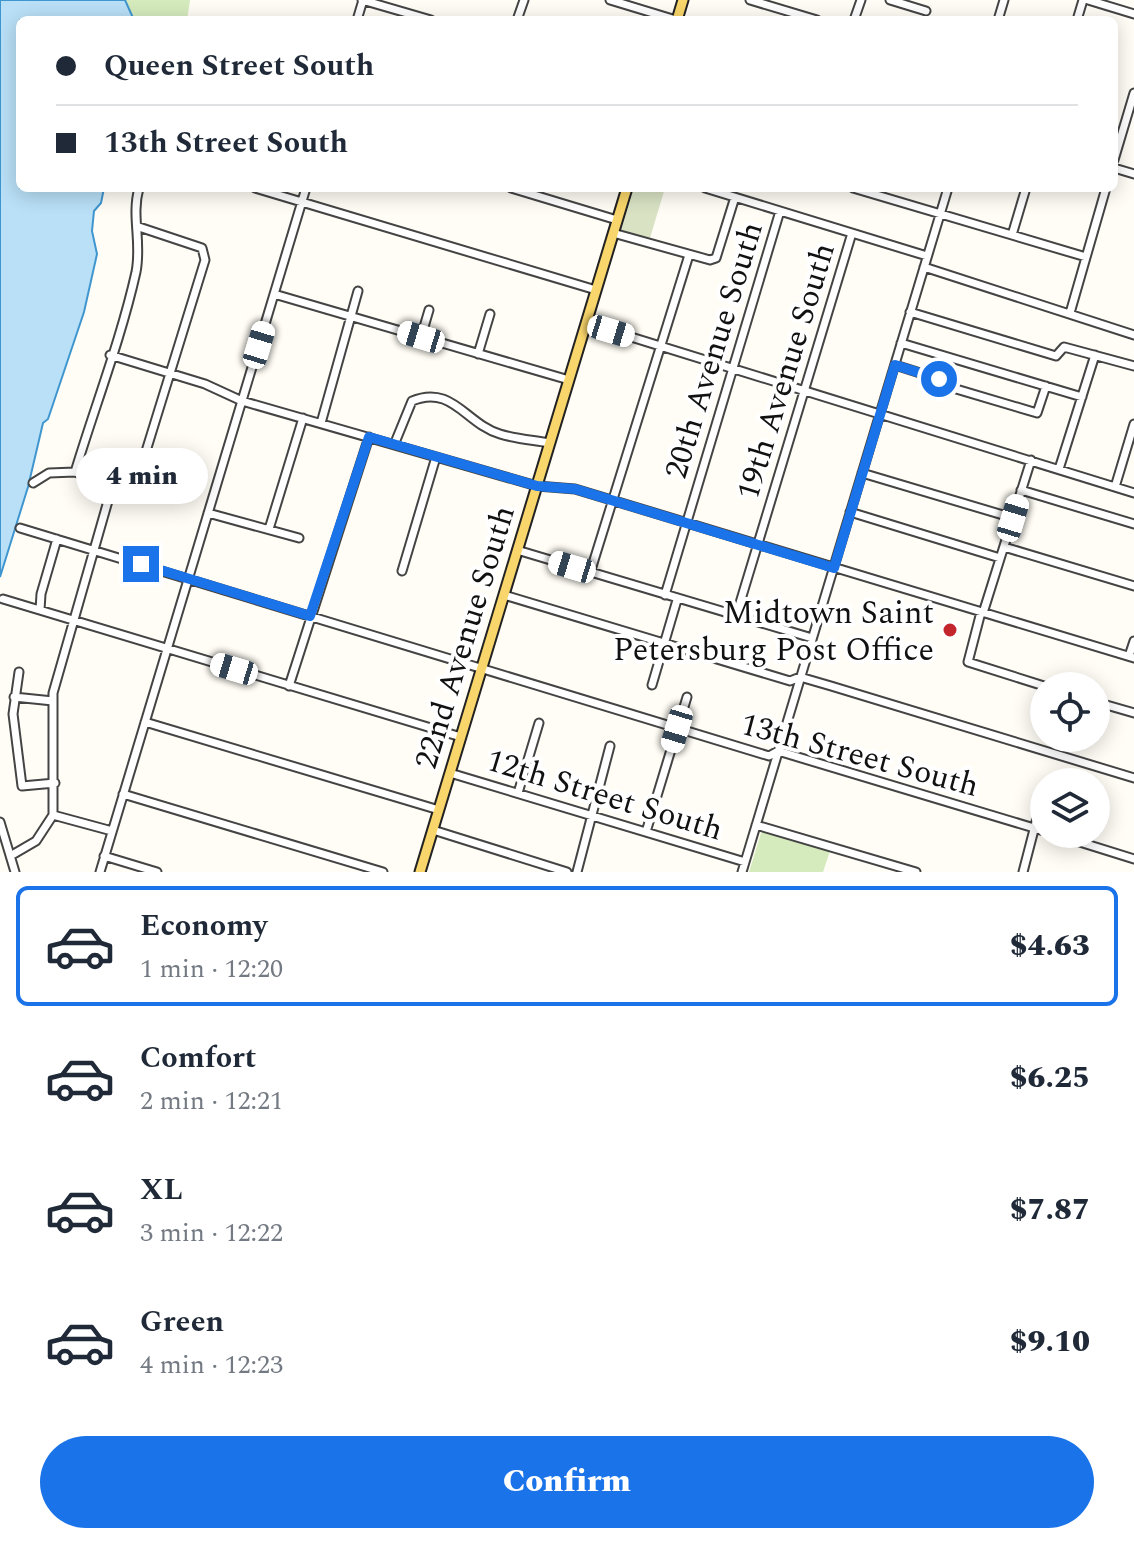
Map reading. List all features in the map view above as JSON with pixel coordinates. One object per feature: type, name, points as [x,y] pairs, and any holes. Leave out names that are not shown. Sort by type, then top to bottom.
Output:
[{"type":"main road","name":"22nd Avenue South","points":[[420,872],[626,192]]},
{"type":"street","points":[[363,0],[417,16]]},
{"type":"street","points":[[610,0],[664,16]]},
{"type":"street","points":[[750,0],[804,16]]},
{"type":"street","points":[[890,0],[926,11]]},
{"type":"street","points":[[1086,0],[1134,14]]},
{"type":"street","points":[[1118,147],[1134,93]]},
{"type":"street","points":[[75,472],[136,270],[139,227],[133,210],[138,192]]},
{"type":"street","points":[[268,192],[596,290]]},
{"type":"street","points":[[100,872],[305,192]]},
{"type":"street","points":[[524,192],[617,220]]},
{"type":"street","points":[[718,192],[927,256]]},
{"type":"street","points":[[867,192],[1086,257]]},
{"type":"street","points":[[742,872],[947,192]]},
{"type":"street","points":[[1012,235],[1025,192]]},
{"type":"street","points":[[1070,313],[1105,192]]},
{"type":"street","points":[[613,233],[710,260],[716,258],[735,197]]},
{"type":"street","name":"20th Avenue South","points":[[665,595],[780,211]]},
{"type":"street","points":[[33,483],[49,473],[75,472],[112,487],[134,490],[173,374],[205,260],[202,248],[139,227]]},
{"type":"street","name":"19th Avenue South","points":[[736,616],[852,233]]},
{"type":"street","points":[[590,573],[689,255]]},
{"type":"street","points":[[924,267],[1134,335]]},
{"type":"street","points":[[321,423],[358,291]]},
{"type":"street","points":[[274,294],[569,380]]},
{"type":"street","points":[[421,337],[429,310]]},
{"type":"street","points":[[910,312],[1056,356],[1064,347],[1134,366]]},
{"type":"street","points":[[478,354],[490,314]]},
{"type":"street","points":[[586,323],[1134,493]]},
{"type":"street","points":[[901,343],[1082,397]]},
{"type":"street","points":[[110,355],[173,374],[242,401],[537,486],[575,489],[1132,657],[1134,641]]},
{"type":"street","points":[[1059,469],[1095,355]]},
{"type":"street","points":[[895,365],[939,379],[946,386],[1037,413],[1046,386]]},
{"type":"street","points":[[394,445],[412,401],[425,395],[457,404],[475,421],[498,434],[550,443]]},
{"type":"street","points":[[269,529],[303,418]]},
{"type":"street","points":[[1115,487],[1134,424]]},
{"type":"street","points":[[289,686],[369,437]]},
{"type":"street","points":[[402,571],[436,457]]},
{"type":"street","points":[[1030,682],[971,664],[967,660],[1031,460]]},
{"type":"street","points":[[862,473],[1013,518]]},
{"type":"street","points":[[12,855],[36,841],[53,815],[53,701],[72,620],[112,487]]},
{"type":"street","points":[[1021,490],[1134,524]]},
{"type":"street","points":[[850,512],[1000,558]]},
{"type":"street","points":[[208,513],[299,538]]},
{"type":"street","name":"13th Street South","points":[[20,528],[677,729],[769,756],[778,751],[1030,827]]},
{"type":"street","points":[[40,610],[41,594],[57,539]]},
{"type":"street","points":[[1004,547],[1134,586]]},
{"type":"street","points":[[517,550],[812,638]]},
{"type":"street","points":[[504,595],[790,681],[800,677],[1134,778]]},
{"type":"street","name":"12th Street South","points":[[3,599],[461,737]]},
{"type":"street","points":[[652,685],[677,600]]},
{"type":"street","points":[[19,672],[14,697],[22,786],[55,783]]},
{"type":"street","points":[[14,697],[53,701]]},
{"type":"street","points":[[646,832],[687,697]]},
{"type":"street","points":[[1110,706],[1134,713]]},
{"type":"street","points":[[145,722],[439,810]]},
{"type":"street","points":[[518,793],[539,723]]},
{"type":"street","points":[[577,872],[610,746]]},
{"type":"street","name":"12th Street South","points":[[450,773],[745,862]]},
{"type":"street","points":[[123,794],[383,872]]},
{"type":"street","points":[[53,815],[112,831]]},
{"type":"street","points":[[0,822],[15,872]]},
{"type":"street","name":"12th Street South","points":[[756,825],[916,872]]},
{"type":"street","points":[[433,830],[567,872]]},
{"type":"street","points":[[1023,872],[1033,848]]},
{"type":"street","points":[[1099,848],[1134,859]]},
{"type":"street","points":[[104,856],[157,872]]},
{"type":"green space","points":[[125,0],[190,0],[188,16],[132,16]]},
{"type":"green space","points":[[633,192],[664,192],[650,238],[621,230]]},
{"type":"green space","points":[[762,830],[830,851],[823,872],[749,872]]},
{"type":"water","points":[[0,0],[125,0],[132,16],[16,16],[16,192],[103,192],[101,203],[94,211],[92,231],[97,254],[84,312],[48,419],[43,423],[28,487],[0,577]]},
{"type":"place","name":"Midtown Saint Petersburg Post Office","points":[[950,630]]},
{"type":"route","points":[[141,564],[310,616],[321,579],[333,554],[369,437],[537,486],[575,489],[834,568],[895,365],[939,379]]}]
